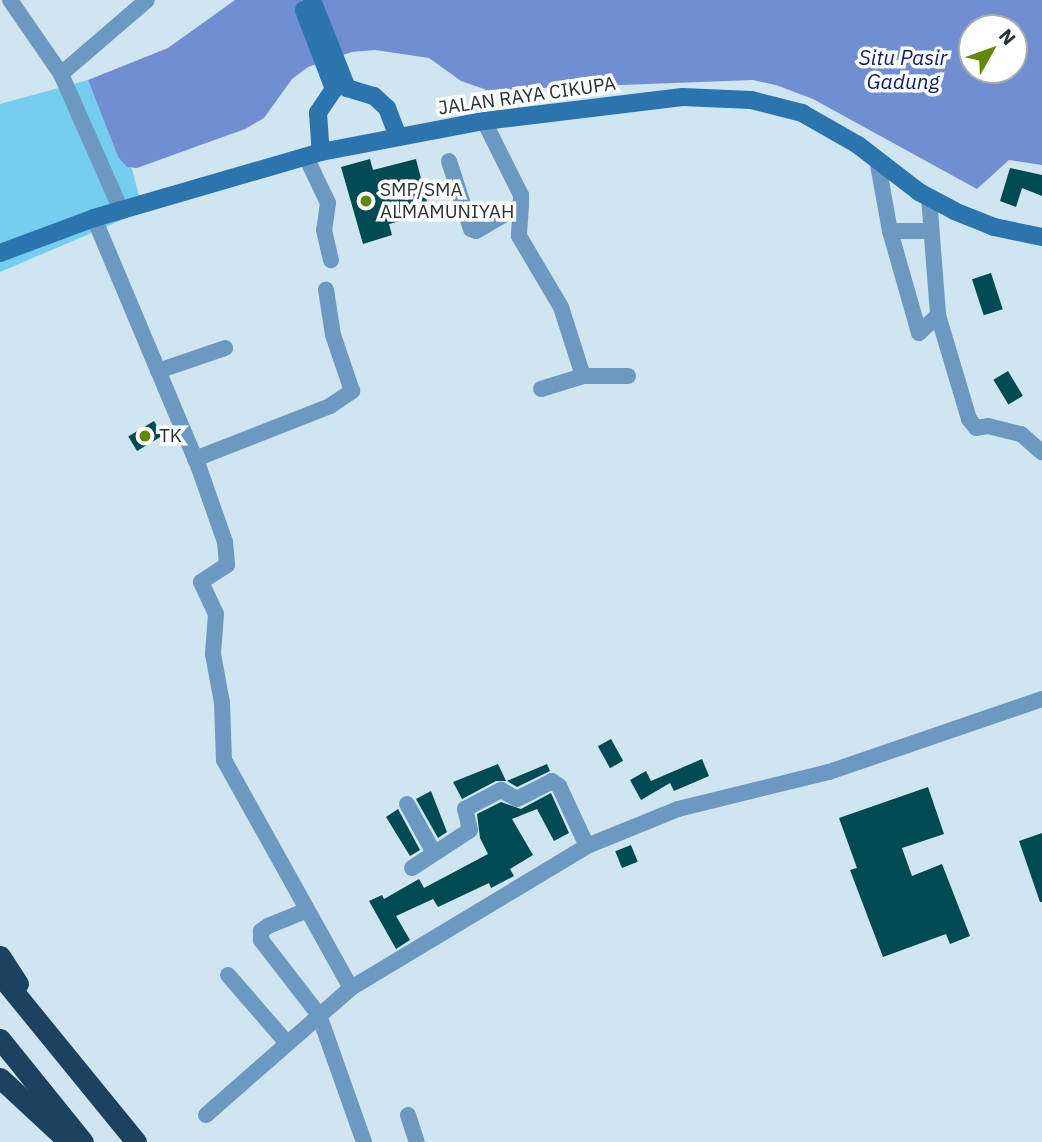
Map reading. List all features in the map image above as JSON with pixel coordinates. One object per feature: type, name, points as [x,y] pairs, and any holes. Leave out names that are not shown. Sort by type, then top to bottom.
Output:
[{"type":"highway","points":[[0,956],[45,1028]]},
{"type":"highway","points":[[0,975],[136,1142]]},
{"type":"highway","points":[[0,1039],[83,1142]]},
{"type":"highway","points":[[0,1079],[69,1142]]},
{"type":"main road","points":[[300,0],[340,88]]},
{"type":"main road","points":[[312,0],[340,88]]},
{"type":"main road","points":[[340,88],[373,96],[387,108],[398,136]]},
{"type":"main road","points":[[314,155],[318,113],[340,88]]},
{"type":"main road","name":"JALAN RAYA CIKUPA","points":[[0,253],[94,218],[314,155],[398,136],[484,121],[683,97],[751,100],[802,113],[877,159],[929,197],[995,227],[1042,237]]},
{"type":"street","points":[[10,0],[61,74],[121,210]]},
{"type":"street","points":[[61,74],[147,0]]},
{"type":"street","points":[[484,121],[522,195],[519,236],[561,307],[583,376]]},
{"type":"street","points":[[314,155],[328,203],[324,226],[331,260]]},
{"type":"street","points":[[877,159],[890,231],[919,333],[938,314]]},
{"type":"street","points":[[449,161],[471,229],[476,231],[521,205]]},
{"type":"street","points":[[929,197],[928,231],[938,314],[973,427],[1021,434],[1042,452]]},
{"type":"street","points":[[94,218],[195,459],[228,559],[201,582],[216,614],[213,654],[222,703],[221,751],[305,911],[351,988]]},
{"type":"street","points":[[890,231],[928,231]]},
{"type":"street","points":[[195,459],[330,405],[352,391],[333,335],[326,290]]},
{"type":"street","points":[[158,371],[225,348]]},
{"type":"street","points":[[541,389],[583,376],[628,376]]},
{"type":"street","points":[[206,1115],[351,988],[587,846],[678,809],[829,772],[1042,699]]},
{"type":"street","points":[[412,868],[470,830],[465,809],[500,790],[517,799],[552,781],[559,786],[587,846]]},
{"type":"street","points":[[407,804],[434,853]]},
{"type":"street","points":[[305,911],[268,926],[260,935],[262,945],[319,1015],[364,1142]]},
{"type":"street","points":[[228,975],[287,1043]]},
{"type":"street","points":[[408,1115],[417,1142]]},
{"type":"shaded area","points":[[88,80],[118,157],[132,169],[143,211],[0,272],[0,104]]},
{"type":"water","name":"Situ Pasir Gadung","points":[[235,0],[1042,0],[1042,165],[1009,160],[977,189],[813,99],[776,85],[753,80],[487,90],[461,81],[429,58],[375,50],[352,52],[308,67],[292,79],[264,118],[245,129],[137,168],[127,167],[118,157],[88,80],[168,48]]},
{"type":"building","points":[[370,159],[373,170],[416,159],[430,213],[389,224],[392,235],[363,244],[341,167]]},
{"type":"building","points":[[1010,168],[1042,175],[1042,196],[1022,188],[1016,207],[1000,201]]},
{"type":"building","points":[[991,273],[1003,309],[984,315],[972,279]]},
{"type":"building","points":[[1008,371],[1023,396],[1008,405],[993,380]]},
{"type":"building","name":"TK","points":[[154,421],[163,436],[137,451],[128,436]]},
{"type":"building","points":[[611,739],[623,761],[610,768],[598,746]]},
{"type":"building","points":[[702,759],[709,776],[674,791],[670,783],[641,800],[630,780],[646,771],[651,781]]},
{"type":"building","points":[[498,764],[506,781],[496,781],[462,799],[453,782]]},
{"type":"building","points":[[547,764],[550,771],[517,787],[507,781]]},
{"type":"building","points":[[928,787],[944,834],[902,848],[912,876],[942,864],[970,936],[950,944],[946,934],[883,957],[850,870],[857,868],[839,818]]},
{"type":"building","points":[[431,791],[447,832],[438,838],[416,799]]},
{"type":"building","points":[[551,793],[569,833],[554,841],[537,809],[512,819],[533,855],[510,869],[514,876],[491,888],[489,883],[438,907],[433,899],[396,916],[410,940],[396,949],[369,901],[382,895],[384,899],[419,879],[424,888],[488,854],[480,838],[477,814],[501,802],[521,809]]},
{"type":"building","points":[[398,809],[420,850],[410,856],[386,817]]},
{"type":"building","points":[[1042,833],[1042,902],[1040,902],[1019,841]]},
{"type":"building","points":[[631,845],[638,862],[622,868],[615,851]]},
{"type":"place","name":"SMP/SMA ALMAMUNIYAH","points":[[366,201]]},
{"type":"place","name":"TK","points":[[145,436]]}]
